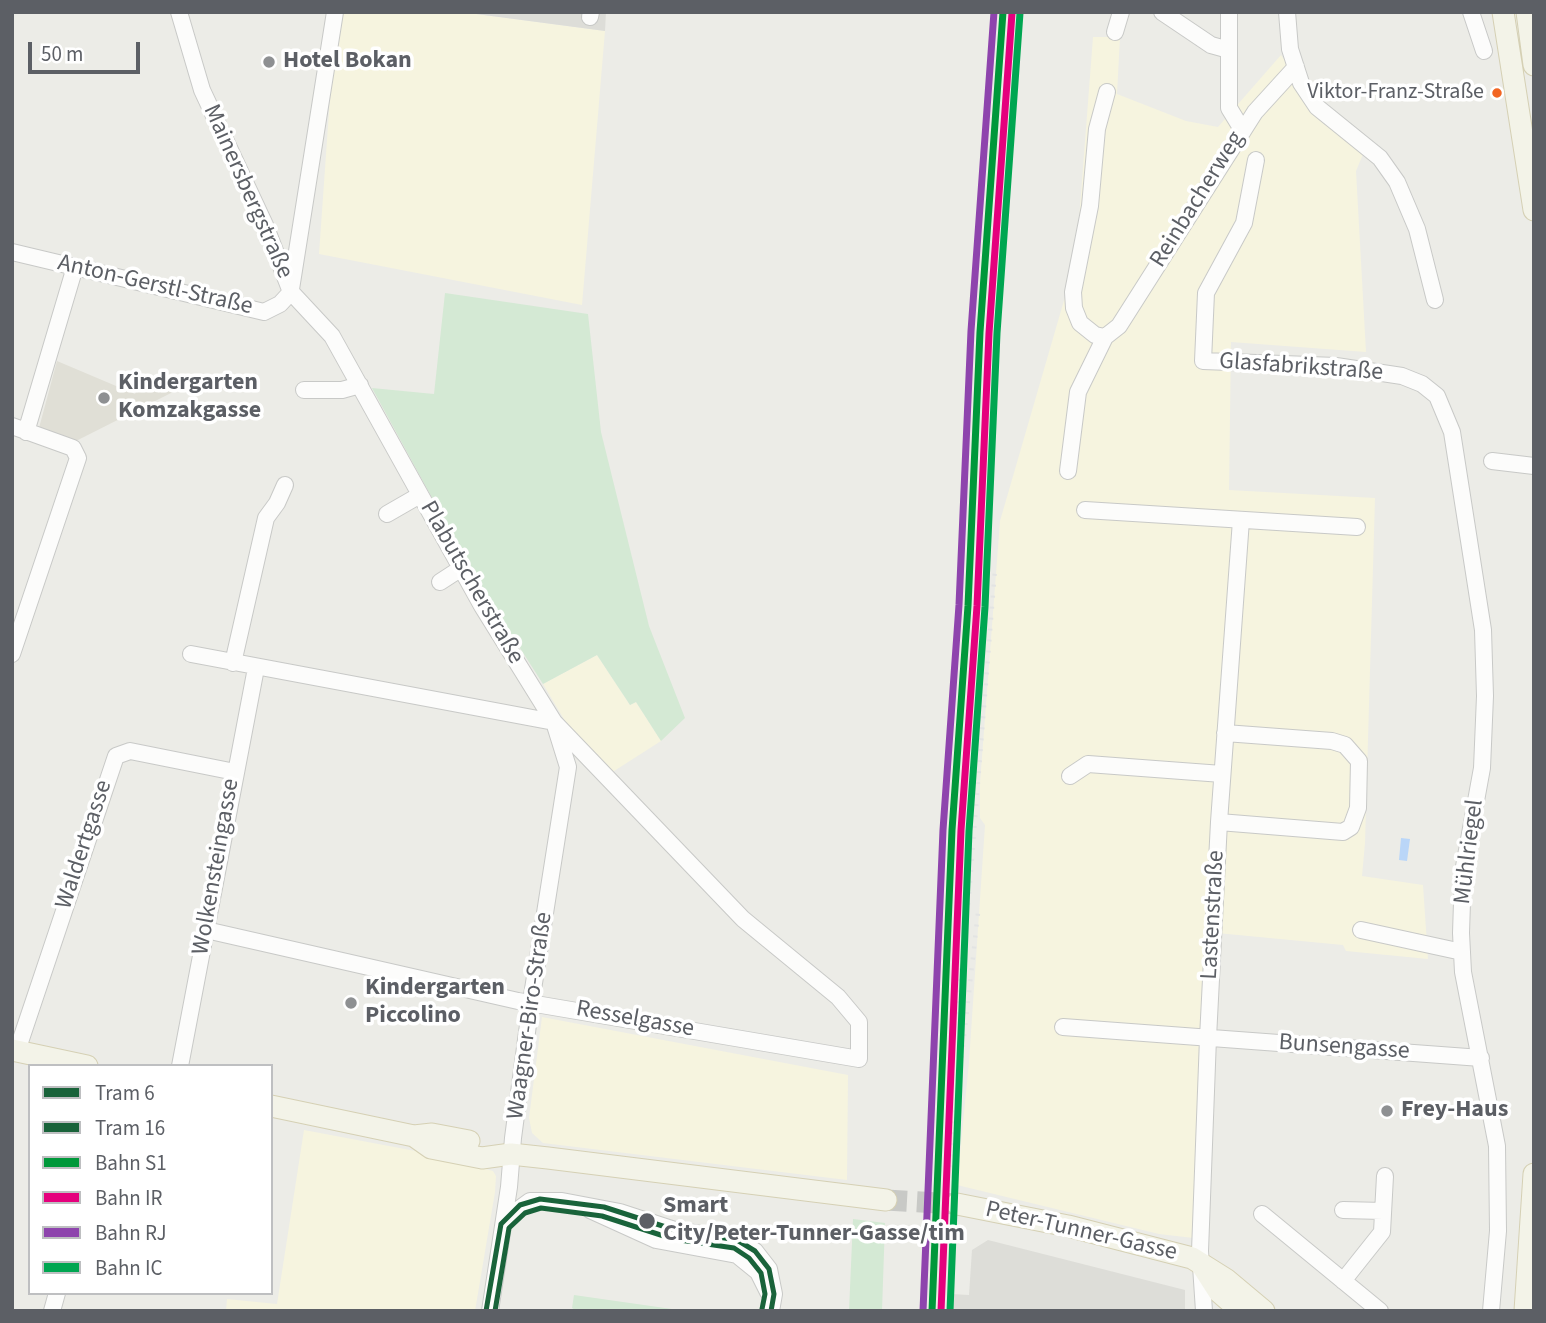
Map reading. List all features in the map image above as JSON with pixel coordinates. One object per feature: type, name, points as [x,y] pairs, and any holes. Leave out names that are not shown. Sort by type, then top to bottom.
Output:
[{"type":"main road","points":[[1503,12],[1534,211]]},
{"type":"main road","points":[[1527,12],[1534,65]]},
{"type":"main road","points":[[15,1050],[78,1064]]},
{"type":"main road","points":[[273,1106],[414,1136],[431,1148],[482,1158],[511,1154],[886,1200]]},
{"type":"main road","points":[[1525,1311],[1534,1174]]},
{"type":"main road","name":"Peter-Tunner-Gasse","points":[[957,1204],[1002,1211],[1178,1254],[1227,1280],[1264,1311]]},
{"type":"main road","name":"Peter-Tunner-Gasse","points":[[1202,1266],[1219,1292],[1241,1311]]},
{"type":"street","name":"Mainersbergstraße","points":[[178,12],[202,90],[265,226],[290,292]]},
{"type":"street","points":[[290,292],[335,12]]},
{"type":"street","points":[[1162,12],[1211,45],[1228,50]]},
{"type":"street","points":[[1228,12],[1228,108],[1242,131]]},
{"type":"street","points":[[1287,12],[1290,49],[1301,83],[1317,107],[1380,158],[1397,182],[1417,229],[1434,300]]},
{"type":"street","points":[[1471,12],[1484,51]]},
{"type":"street","name":"Reinbacherweg","points":[[1069,471],[1078,392],[1105,337],[1119,326],[1242,131],[1277,85],[1296,67]]},
{"type":"street","points":[[1105,337],[1095,335],[1080,323],[1074,308],[1073,292],[1090,206],[1097,129],[1107,92]]},
{"type":"street","name":"Glasfabrikstraße","points":[[1256,160],[1244,223],[1206,293],[1203,361],[1336,366],[1402,376],[1422,384],[1437,396]]},
{"type":"street","name":"Anton-Gerstl-Straße","points":[[12,252],[264,312],[280,304],[290,292]]},
{"type":"street","points":[[12,654],[78,458],[73,448],[19,429],[75,267]]},
{"type":"street","name":"Plabutscherstraße","points":[[290,292],[332,336],[460,569],[554,722],[743,919],[838,997],[859,1022],[859,1059]]},
{"type":"street","points":[[304,390],[342,390],[359,385]]},
{"type":"street","name":"Mühlriegel","points":[[1437,396],[1452,432],[1483,630],[1485,696],[1482,768],[1463,872],[1462,952],[1497,1146],[1498,1231],[1491,1311]]},
{"type":"street","points":[[1492,461],[1534,466]]},
{"type":"street","points":[[233,663],[265,518],[277,503],[285,485]]},
{"type":"street","points":[[387,514],[420,495]]},
{"type":"street","points":[[1085,510],[1357,527]]},
{"type":"street","name":"Lastenstraße","points":[[1204,1311],[1200,1234],[1208,1038],[1222,774],[1241,520]]},
{"type":"street","points":[[440,582],[460,569]]},
{"type":"street","points":[[191,653],[256,668],[554,722]]},
{"type":"street","name":"Wolkensteingasse","points":[[180,1064],[256,668]]},
{"type":"street","name":"Waagner-Biro-Straße","points":[[490,1311],[531,1002],[568,768],[554,722]]},
{"type":"street","points":[[1219,826],[1343,832],[1351,827],[1359,808],[1359,761],[1345,745],[1332,741],[1225,733]]},
{"type":"street","name":"Waldertgasse","points":[[15,1050],[116,756],[130,751],[235,772]]},
{"type":"street","points":[[1070,776],[1088,764],[1222,774]]},
{"type":"street","name":"Resselgasse","points":[[206,930],[531,1002],[859,1059]]},
{"type":"street","points":[[1361,930],[1462,952]]},
{"type":"street","name":"Bunsengasse","points":[[1063,1027],[1481,1058]]},
{"type":"street","points":[[1343,1281],[1382,1232],[1385,1176]]},
{"type":"street","points":[[504,1220],[530,1201],[575,1203],[620,1212],[675,1230],[728,1238],[746,1245],[762,1258],[769,1269],[774,1294],[771,1310]]},
{"type":"street","points":[[1343,1210],[1383,1211]]},
{"type":"street","points":[[1262,1214],[1380,1311]]},
{"type":"shaded area","points":[[336,12],[461,12],[605,31],[582,305],[319,254]]},
{"type":"shaded area","points":[[461,12],[606,12],[605,31]]},
{"type":"shaded area","points":[[1093,37],[1120,37],[1117,94],[1186,121],[1218,127],[1281,55],[1310,97],[1366,147],[1356,171],[1366,352],[1231,342],[1229,490],[1375,498],[1362,876],[1423,885],[1428,959],[1346,951],[1343,945],[1217,933],[1202,1239],[1159,1234],[957,1185],[969,1062],[985,825],[980,818],[980,783],[1000,521],[1076,259]]},
{"type":"shaded area","name":"Kindergarten Komzakgasse","points":[[57,361],[135,394],[142,380],[173,392],[74,442],[39,428]]},
{"type":"shaded area","points":[[597,655],[630,705],[636,702],[661,741],[611,773],[568,726],[543,684]]},
{"type":"shaded area","points":[[542,1017],[848,1075],[847,1180],[543,1143],[532,1133],[529,1118]]},
{"type":"shaded area","points":[[304,1130],[426,1153],[493,1171],[496,1176],[495,1192],[475,1311],[226,1311],[227,1299],[277,1304]]},
{"type":"shaded area","points":[[988,1240],[1185,1290],[1185,1311],[951,1311],[951,1294],[969,1295],[972,1250]]},
{"type":"green space","points":[[445,293],[588,314],[601,432],[649,626],[685,718],[661,741],[636,702],[630,705],[597,655],[543,684],[479,584],[372,388],[434,394]]},
{"type":"green space","points":[[853,1219],[885,1223],[882,1311],[849,1311]]},
{"type":"green space","points":[[574,1295],[686,1311],[577,1311],[572,1308]]},
{"type":"water","points":[[1401,838],[1410,839],[1407,861],[1399,860]]},
{"type":"tunnel","points":[[886,1200],[957,1204]]},
{"type":"railway","points":[[956,1014],[969,895],[995,569]]},
{"type":"railway","points":[[948,1178],[978,913]]},
{"type":"tram line","name":"6","points":[[486,1311],[501,1224],[520,1205],[540,1199],[604,1207],[675,1230],[737,1240],[755,1251],[769,1269],[774,1294],[771,1311]]},
{"type":"tram line","name":"16","points":[[495,1311],[509,1228],[525,1213],[541,1208],[602,1216],[673,1239],[734,1248],[749,1258],[761,1273],[765,1294],[762,1309]]},
{"type":"rail line","name":"RJ","points":[[923,1311],[943,830],[959,605],[971,331],[994,12]]},
{"type":"rail line","name":"S1","points":[[932,1311],[952,830],[968,606],[980,332],[1003,12]]},
{"type":"rail line","name":"IR","points":[[941,1311],[961,830],[977,606],[989,333],[1012,13]]},
{"type":"rail line","name":"IC","points":[[950,1311],[969,831],[985,607],[997,333],[1020,13]]},
{"type":"place","name":"Hotel Bokan","points":[[269,62]]},
{"type":"place","name":"Viktor-Franz-Straße","points":[[1497,93]]},
{"type":"place","name":"Kindergarten Komzakgasse","points":[[104,398]]},
{"type":"place","name":"Kindergarten Piccolino","points":[[351,1003]]},
{"type":"place","name":"Frey-Haus","points":[[1387,1111]]},
{"type":"place","name":"Smart City/Peter-Tunner-Gasse/tim","points":[[647,1221]]}]
